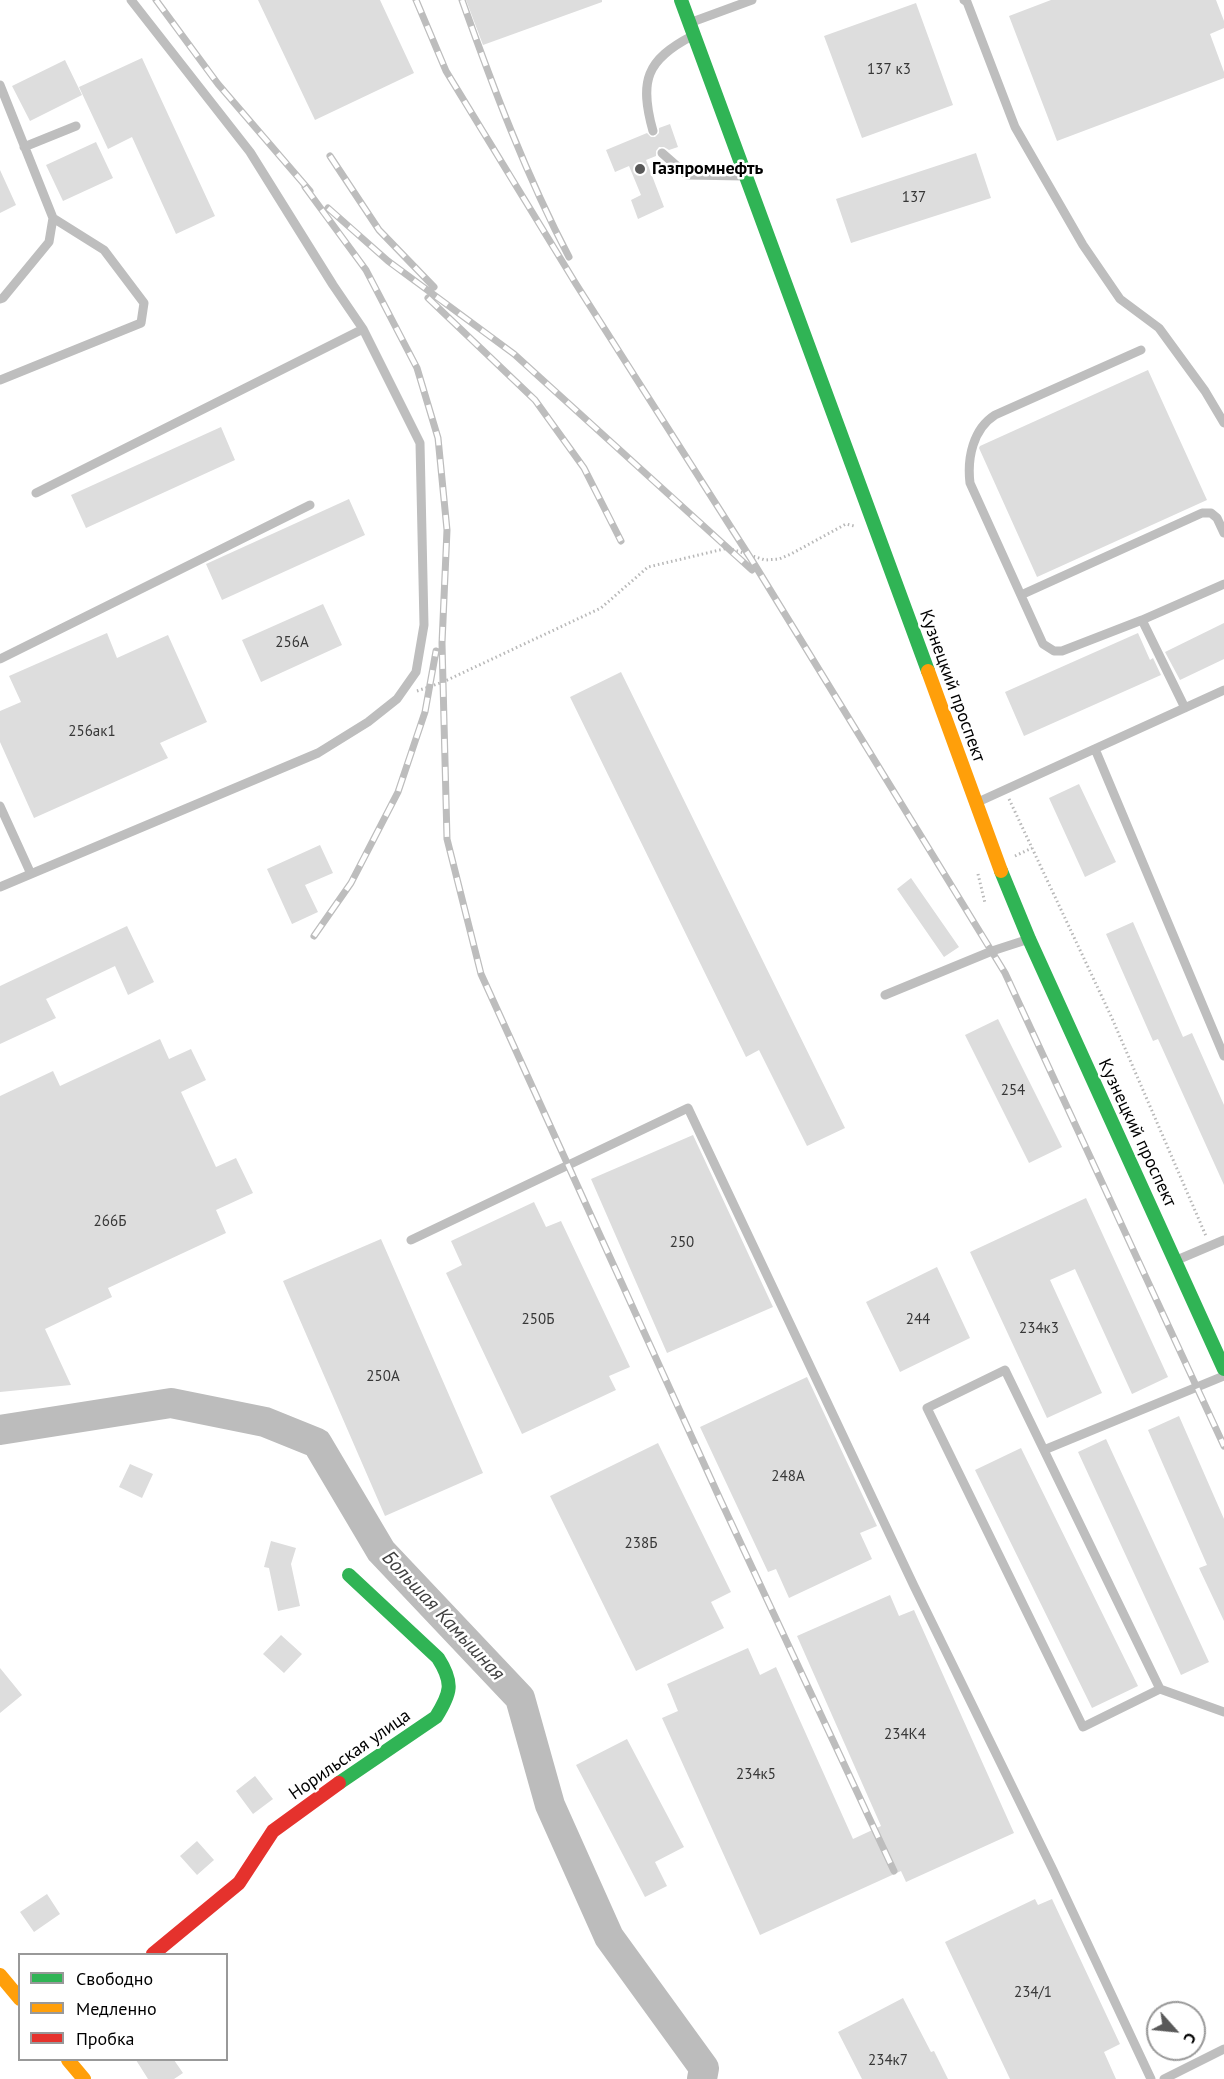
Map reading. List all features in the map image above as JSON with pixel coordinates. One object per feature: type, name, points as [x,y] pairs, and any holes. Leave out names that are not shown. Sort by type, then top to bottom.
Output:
[{"type":"street","name":"Кузнецкий проспект","points":[[681,0],[859,479],[998,865],[1029,939],[1224,1369]]},
{"type":"street","name":"Норильская улица","points":[[154,1953],[239,1883],[273,1831],[307,1805],[436,1717],[449,1696],[451,1682],[438,1659],[349,1575]]},
{"type":"street","points":[[0,1975],[18,1997]]},
{"type":"street","points":[[69,2061],[84,2079]]},
{"type":"lane","points":[[0,886],[318,753],[368,722],[397,699],[416,672],[424,625],[420,442],[363,329],[250,152],[131,0]]},
{"type":"lane","points":[[653,131],[646,105],[647,81],[657,58],[692,29],[752,0]]},
{"type":"lane","points":[[964,0],[967,2],[1015,127],[1083,245],[1120,299],[1159,328],[1205,391],[1224,423]]},
{"type":"lane","points":[[0,86],[4,107],[24,147],[53,218],[49,243],[0,299]]},
{"type":"lane","points":[[24,147],[76,126]]},
{"type":"lane","points":[[662,153],[687,175],[746,176]]},
{"type":"lane","points":[[0,380],[141,323],[144,303],[104,250],[53,218]]},
{"type":"lane","points":[[36,493],[363,329]]},
{"type":"lane","points":[[1141,350],[985,421],[979,429],[970,457],[968,469],[970,483],[1043,644],[1054,651],[1062,651],[1142,620],[1224,584]]},
{"type":"lane","points":[[0,659],[310,505]]},
{"type":"lane","points":[[1021,595],[1203,513],[1211,513],[1217,518],[1224,533]]},
{"type":"lane","points":[[1142,620],[1185,708]]},
{"type":"lane","points":[[975,803],[1224,690]]},
{"type":"lane","points":[[1095,749],[1224,1056]]},
{"type":"lane","points":[[0,806],[31,874]]},
{"type":"lane","points":[[885,995],[992,951],[1029,939]]},
{"type":"lane","points":[[411,1240],[688,1108],[1151,2079]]},
{"type":"lane","points":[[1176,1261],[1224,1240]]},
{"type":"lane","points":[[1160,1689],[1083,1727],[927,1408],[1005,1370],[1160,1689],[1224,1712]]},
{"type":"lane","points":[[1044,1450],[1224,1376]]},
{"type":"lane","points":[[1164,2079],[1224,2049]]},
{"type":"path","points":[[397,699],[443,682],[601,608],[648,567],[728,548],[765,560],[779,558],[791,554],[846,524],[859,527]]},
{"type":"path","points":[[1005,790],[1111,1016],[1210,1246]]},
{"type":"path","points":[[985,903],[977,872],[998,865],[1032,848]]},
{"type":"building","points":[[258,0],[380,0],[414,73],[315,120]]},
{"type":"building","points":[[466,0],[602,0],[602,2],[483,45]]},
{"type":"building","points":[[1051,0],[1216,0],[1224,21],[1224,28],[1210,34],[1224,72],[1224,78],[1057,141],[1009,16]]},
{"type":"building","points":[[916,3],[953,105],[862,138],[824,36]]},
{"type":"building","points":[[142,58],[215,216],[176,234],[132,137],[108,149],[79,87]]},
{"type":"building","points":[[65,60],[82,95],[30,121],[12,86]]},
{"type":"building","name":"Газпромнефть","points":[[670,124],[678,147],[669,150],[659,147],[656,156],[646,160],[664,207],[638,219],[631,200],[641,195],[629,166],[615,172],[606,150],[647,133],[655,137],[659,133],[659,128]]},
{"type":"building","points":[[96,142],[113,178],[63,201],[46,165]]},
{"type":"building","points":[[976,153],[991,198],[851,243],[836,199]]},
{"type":"building","points":[[0,170],[16,205],[0,213]]},
{"type":"building","points":[[1148,370],[1207,500],[1037,577],[980,446]]},
{"type":"building","points":[[221,427],[235,460],[86,528],[71,495]]},
{"type":"building","points":[[349,499],[365,535],[222,600],[206,564]]},
{"type":"building","points":[[323,604],[342,645],[261,682],[242,640]]},
{"type":"building","points":[[1224,623],[1224,659],[1180,680],[1165,652]]},
{"type":"building","points":[[107,633],[117,658],[168,635],[207,722],[160,743],[168,758],[34,818],[0,742],[0,711],[21,702],[9,676]]},
{"type":"building","points":[[1138,633],[1150,660],[1153,658],[1161,675],[1024,736],[1005,692]]},
{"type":"building","points":[[621,672],[845,1128],[807,1146],[759,1050],[746,1057],[570,697]]},
{"type":"building","points":[[1079,784],[1116,862],[1085,877],[1049,798]]},
{"type":"building","points":[[320,845],[333,873],[305,885],[318,912],[292,924],[267,869]]},
{"type":"building","points":[[911,878],[959,947],[944,957],[897,889]]},
{"type":"building","points":[[1133,922],[1183,1037],[1192,1033],[1224,1105],[1224,1185],[1158,1039],[1153,1041],[1106,934]]},
{"type":"building","points":[[127,926],[154,982],[128,995],[115,966],[46,999],[56,1018],[0,1044],[0,986]]},
{"type":"building","points":[[998,1019],[1062,1147],[1029,1163],[965,1035]]},
{"type":"building","points":[[160,1039],[169,1059],[191,1049],[206,1080],[181,1092],[216,1167],[236,1158],[253,1193],[216,1210],[226,1233],[108,1288],[112,1297],[45,1329],[71,1385],[0,1392],[0,1096],[53,1071],[60,1086]]},
{"type":"building","points":[[693,1135],[773,1307],[667,1353],[591,1179]]},
{"type":"building","points":[[1086,1198],[1168,1377],[1132,1394],[1075,1269],[1050,1280],[1102,1393],[1047,1418],[970,1252]]},
{"type":"building","points":[[534,1202],[546,1227],[561,1221],[630,1367],[609,1376],[616,1390],[522,1434],[446,1273],[462,1265],[451,1241]]},
{"type":"building","points":[[381,1239],[483,1473],[385,1516],[283,1281]]},
{"type":"building","points":[[937,1267],[970,1338],[900,1372],[866,1302]]},
{"type":"building","points":[[807,1377],[877,1526],[860,1533],[872,1559],[789,1598],[776,1569],[768,1572],[700,1427]]},
{"type":"building","points":[[1179,1416],[1224,1519],[1224,1621],[1199,1568],[1207,1565],[1148,1430]]},
{"type":"building","points":[[1106,1439],[1209,1662],[1181,1675],[1078,1452]]},
{"type":"building","points":[[658,1443],[731,1592],[711,1602],[724,1628],[636,1671],[550,1496]]},
{"type":"building","points":[[1021,1448],[1138,1686],[1092,1708],[975,1470]]},
{"type":"building","points":[[130,1464],[153,1474],[142,1498],[119,1487]]},
{"type":"building","points":[[271,1541],[296,1548],[291,1564],[300,1606],[278,1611],[269,1568],[264,1567]]},
{"type":"building","points":[[890,1595],[899,1616],[914,1610],[1014,1833],[906,1882],[901,1871],[760,1935],[662,1718],[678,1711],[667,1684],[748,1648],[760,1675],[776,1667],[853,1839],[881,1826],[797,1636]]},
{"type":"building","points":[[281,1635],[302,1654],[284,1673],[263,1654]]},
{"type":"building","points":[[0,1668],[22,1695],[0,1713]]},
{"type":"building","points":[[627,1739],[684,1847],[655,1862],[667,1886],[645,1897],[576,1765]]},
{"type":"building","points":[[255,1776],[273,1799],[253,1814],[236,1791]]},
{"type":"building","points":[[197,1841],[214,1860],[197,1875],[180,1856]]},
{"type":"building","points":[[47,1894],[60,1914],[34,1932],[20,1912]]},
{"type":"building","points":[[1035,1899],[1038,1905],[1052,1899],[1120,2044],[1104,2052],[1116,2079],[1010,2079],[945,1942]]},
{"type":"building","points":[[903,1998],[948,2079],[862,2079],[838,2032]]},
{"type":"building","points":[[137,2061],[175,2061],[183,2073],[174,2079],[148,2079]]},
{"type":"waterway","name":"Большая Камышная","points":[[0,1430],[171,1403],[265,1422],[317,1443],[381,1551],[520,1698],[550,1805],[609,1937],[704,2068],[702,2079]]},
{"type":"railway","points":[[156,0],[218,84],[310,191]]},
{"type":"railway","points":[[416,0],[446,71],[576,284],[753,562],[1005,973],[1224,1446]]},
{"type":"railway","points":[[462,0],[511,130],[538,194],[569,257]]},
{"type":"railway","points":[[330,156],[379,230],[434,287]]},
{"type":"railway","points":[[305,187],[366,270],[417,368],[438,438],[447,530],[442,643],[447,839],[481,974],[720,1499],[894,1871]]},
{"type":"railway","points":[[328,208],[388,261],[514,354],[752,570]]},
{"type":"railway","points":[[428,298],[535,400],[584,468],[621,541]]},
{"type":"railway","points":[[314,936],[351,883],[398,792],[425,712],[436,651]]},
{"type":"traffic: fast","points":[[681,0],[928,671]]},
{"type":"traffic: fast","points":[[1001,871],[1029,939],[1224,1369]]},
{"type":"traffic: fast","points":[[339,1783],[436,1717],[449,1688],[447,1674],[438,1658],[349,1575]]},
{"type":"traffic: slow","points":[[928,671],[1001,871]]},
{"type":"traffic: slow","points":[[0,1975],[18,1997]]},
{"type":"traffic: slow","points":[[69,2061],[84,2079]]},
{"type":"traffic: jam","points":[[154,1953],[239,1883],[273,1831],[339,1783]]},
{"type":"place","name":"Газпромнефть","points":[[640,169]]}]
